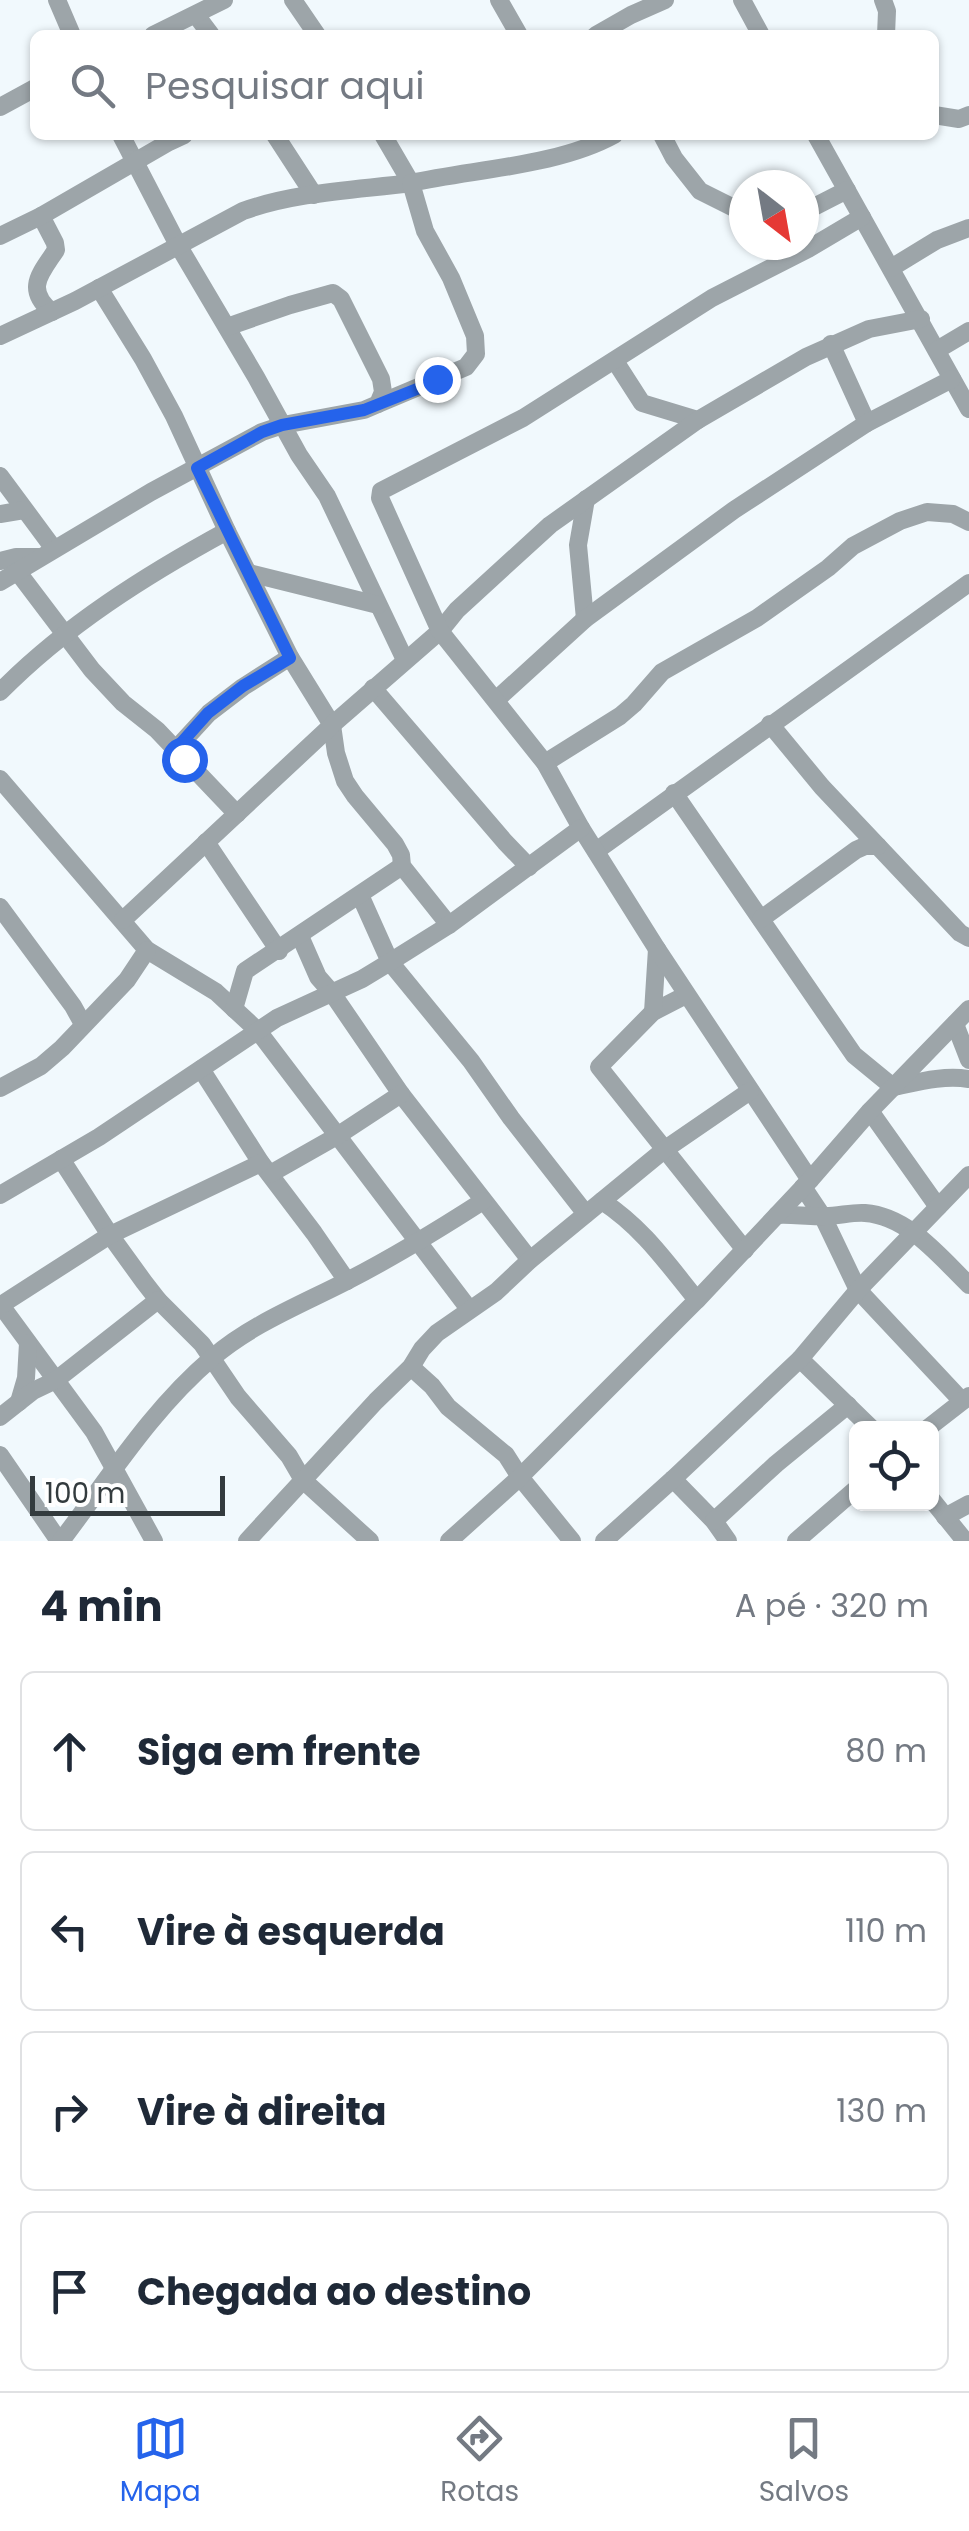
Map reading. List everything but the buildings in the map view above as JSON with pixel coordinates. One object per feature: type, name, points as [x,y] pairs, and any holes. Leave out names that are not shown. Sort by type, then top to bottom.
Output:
[{"type":"street","points":[[57,0],[70,30]]},
{"type":"street","points":[[164,30],[224,0]]},
{"type":"street","points":[[293,0],[314,30]]},
{"type":"street","points":[[499,0],[517,30]]},
{"type":"street","points":[[605,30],[665,0]]},
{"type":"street","points":[[743,0],[758,30]]},
{"type":"street","points":[[883,0],[886,30]]},
{"type":"street","points":[[196,16],[207,30]]},
{"type":"street","points":[[0,106],[30,91]]},
{"type":"street","points":[[939,116],[969,115]]},
{"type":"street","points":[[123,140],[178,245],[327,496],[405,660]]},
{"type":"street","points":[[0,236],[175,140]]},
{"type":"street","points":[[278,140],[314,195]]},
{"type":"street","points":[[0,582],[262,432],[378,404],[466,366],[476,354],[475,336],[426,231],[412,183],[387,140]]},
{"type":"street","points":[[665,140],[700,192],[729,206]]},
{"type":"street","points":[[819,140],[969,409]]},
{"type":"street","points":[[0,336],[259,205],[529,161],[578,142]]},
{"type":"street","points":[[819,204],[847,190]]},
{"type":"street","points":[[41,216],[56,250],[40,270],[36,285],[38,296],[52,312]]},
{"type":"street","points":[[862,217],[808,250],[712,298],[523,418],[381,491],[380,498],[440,631],[545,763],[581,828],[806,1184],[858,1290],[965,1398],[937,1421]]},
{"type":"street","points":[[892,268],[938,240],[969,228]]},
{"type":"street","points":[[99,288],[174,416],[290,658],[332,725],[345,780],[395,844],[402,866],[448,925]]},
{"type":"street","points":[[227,327],[333,293],[349,313],[381,379],[383,392],[378,404]]},
{"type":"street","points":[[123,920],[332,725],[440,631],[525,546],[586,499],[698,420],[831,344],[869,328],[921,320]]},
{"type":"street","points":[[937,350],[969,332]]},
{"type":"street","points":[[831,344],[867,422]]},
{"type":"street","points":[[615,361],[642,403],[698,420]]},
{"type":"street","points":[[496,700],[585,619],[734,510],[867,422],[952,379]]},
{"type":"street","points":[[300,455],[308,434],[320,420]]},
{"type":"street","points":[[0,476],[47,553]]},
{"type":"street","points":[[585,619],[578,545],[586,499]]},
{"type":"street","points":[[0,514],[24,510]]},
{"type":"street","points":[[545,763],[620,716],[662,672],[757,618],[853,546],[900,521],[927,512],[954,514],[969,522]]},
{"type":"street","points":[[0,692],[66,634],[141,581],[227,531]]},
{"type":"street","points":[[0,560],[47,553]]},
{"type":"street","points":[[17,570],[99,678],[157,730],[237,814]]},
{"type":"street","points":[[249,572],[378,605]]},
{"type":"street","points":[[596,851],[969,584]]},
{"type":"street","points":[[175,750],[208,713],[290,658]]},
{"type":"street","points":[[373,688],[528,866]]},
{"type":"street","points":[[770,724],[822,786],[969,938]]},
{"type":"street","points":[[0,779],[147,950],[216,992],[258,1031],[469,1309]]},
{"type":"street","points":[[674,793],[841,1038],[854,1055],[893,1088]]},
{"type":"street","points":[[0,1195],[99,1137],[277,1018],[390,962],[448,925],[581,828]]},
{"type":"street","points":[[206,842],[278,951]]},
{"type":"street","points":[[761,919],[856,850],[878,846]]},
{"type":"street","points":[[234,1009],[245,971],[402,866]]},
{"type":"street","points":[[360,894],[390,962],[586,1214]]},
{"type":"street","points":[[0,908],[83,1024]]},
{"type":"street","points":[[300,936],[318,978],[401,1094],[530,1260]]},
{"type":"street","points":[[653,1012],[657,949]]},
{"type":"street","points":[[0,1088],[41,1066],[127,980],[147,950]]},
{"type":"street","points":[[686,995],[653,1012],[598,1067],[744,1250]]},
{"type":"street","points":[[449,1541],[520,1478],[697,1300],[870,1110],[969,1009]]},
{"type":"street","points":[[955,1024],[969,1060]]},
{"type":"street","points":[[201,1069],[265,1169],[347,1281]]},
{"type":"street","points":[[893,1088],[933,1079],[969,1080]]},
{"type":"street","points":[[246,1541],[411,1366],[437,1333],[496,1292],[664,1150],[750,1091]]},
{"type":"street","points":[[154,1541],[94,1432],[28,1343],[7,1322],[0,1305],[110,1235],[337,1136],[401,1094]]},
{"type":"street","points":[[870,1110],[938,1207]]},
{"type":"street","points":[[61,1159],[158,1300],[213,1357],[238,1398],[289,1456],[303,1480],[370,1541]]},
{"type":"street","points":[[606,1540],[800,1359],[858,1290],[968,1177]]},
{"type":"street","points":[[0,1455],[61,1541],[157,1413],[213,1357],[287,1311],[420,1242],[483,1201]]},
{"type":"street","points":[[602,1201],[644,1234],[697,1300]]},
{"type":"street","points":[[777,1215],[877,1215],[914,1232],[969,1284]]},
{"type":"street","points":[[0,1417],[56,1380],[158,1300]]},
{"type":"street","points":[[19,1402],[26,1378],[28,1343]]},
{"type":"street","points":[[800,1359],[864,1421]]},
{"type":"street","points":[[411,1366],[448,1408],[506,1455],[572,1541]]},
{"type":"street","points":[[714,1521],[848,1406]]},
{"type":"street","points":[[674,1479],[728,1541]]},
{"type":"street","points":[[796,1541],[849,1495]]},
{"type":"street","points":[[945,1517],[969,1504]]},
{"type":"street","points":[[939,1509],[957,1538]]},
{"type":"route","points":[[184,759],[175,750],[208,713],[290,658],[197,468],[262,432],[364,410],[437,379]]}]
